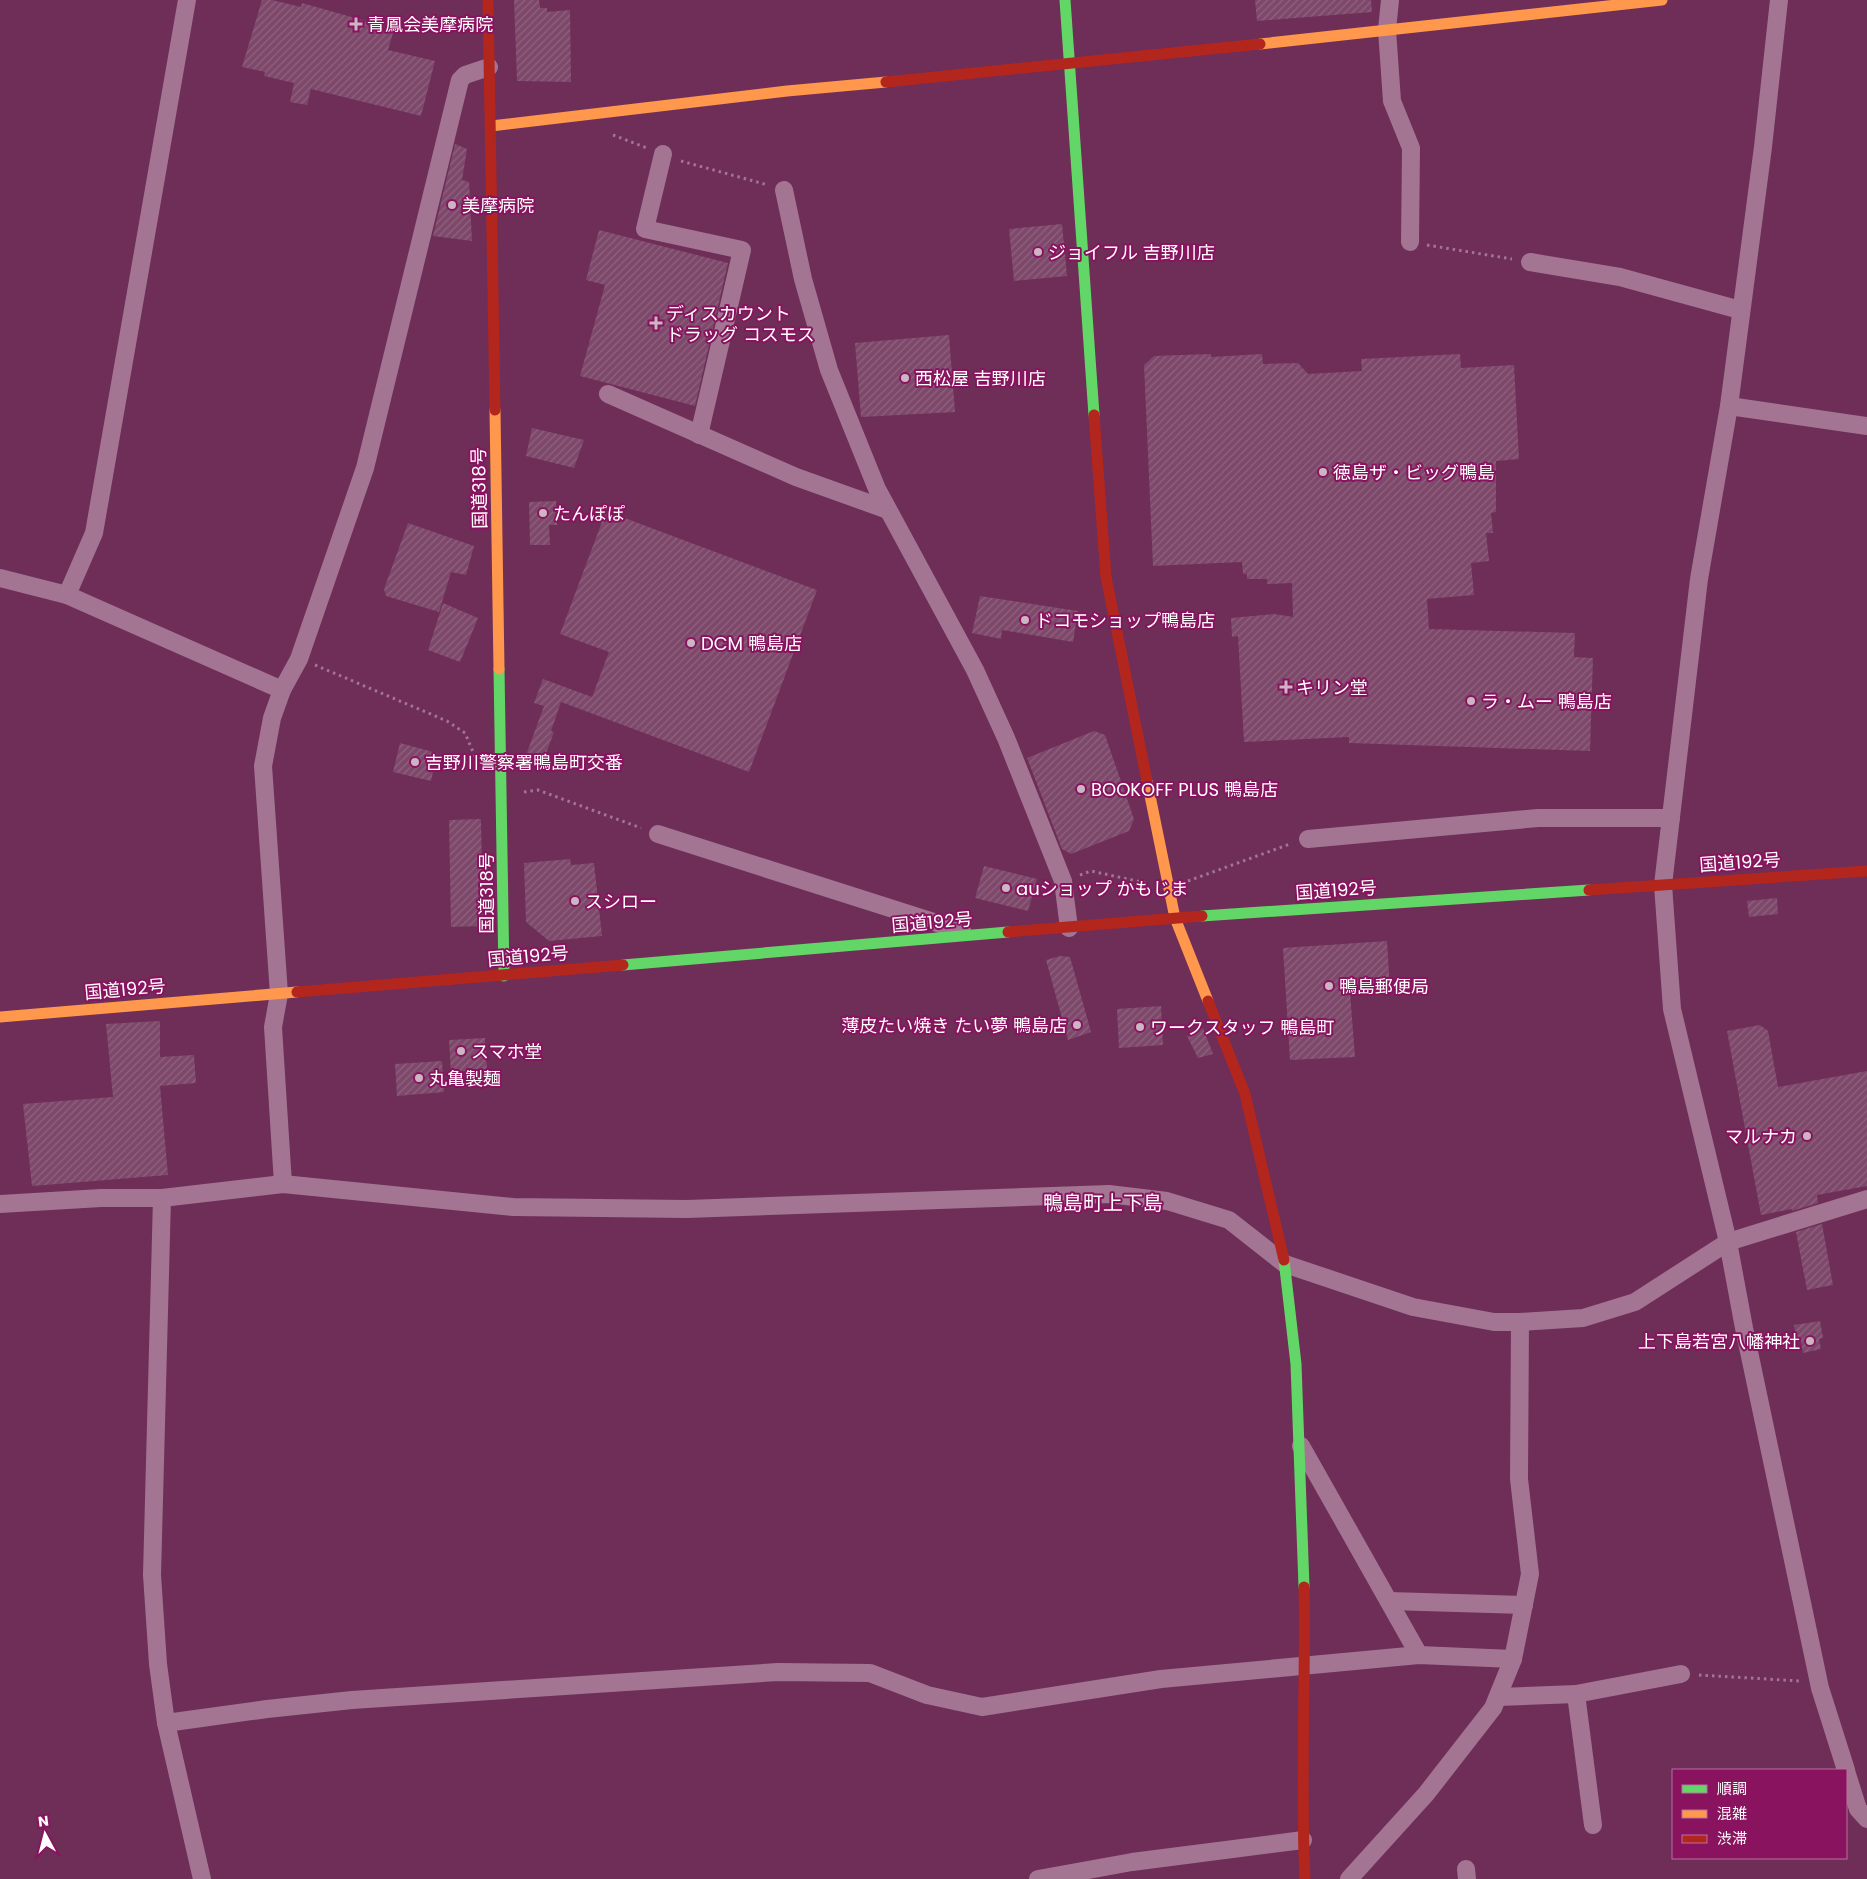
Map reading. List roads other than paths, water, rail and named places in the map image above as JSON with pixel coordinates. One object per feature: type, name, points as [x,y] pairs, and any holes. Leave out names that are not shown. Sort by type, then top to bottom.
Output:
[{"type":"main road","name":"国道318号","points":[[488,0],[504,976]]},
{"type":"main road","points":[[1065,0],[1106,577],[1175,918],[1245,1094],[1285,1264],[1296,1364],[1300,1444],[1306,1666],[1303,1840],[1305,1879]]},
{"type":"main road","points":[[491,126],[787,91],[1069,65],[1662,0]]},
{"type":"main road","name":"国道192号","points":[[0,1017],[1175,918],[1867,871]]},
{"type":"street","points":[[66,595],[94,533],[187,0]]},
{"type":"street","points":[[1390,0],[1386,30],[1392,101],[1410,148],[1410,242]]},
{"type":"street","points":[[1779,0],[1763,147],[1740,310],[1729,406],[1699,579],[1663,884],[1672,1009],[1728,1242],[1744,1328],[1818,1682],[1845,1769]]},
{"type":"street","points":[[283,1184],[274,1027],[279,994],[263,766],[272,718],[282,690],[300,659],[365,468],[460,80],[465,75],[489,67]]},
{"type":"street","points":[[663,154],[645,229],[742,250],[700,435]]},
{"type":"street","points":[[784,190],[803,279],[829,370],[877,489],[975,670],[1006,738],[1063,881],[1069,928]]},
{"type":"street","points":[[1530,262],[1620,277],[1740,310]]},
{"type":"street","points":[[608,394],[796,476],[888,510]]},
{"type":"street","points":[[1729,406],[1867,426]]},
{"type":"street","points":[[0,578],[66,595],[282,690]]},
{"type":"street","points":[[1308,838],[1538,818],[1671,818]]},
{"type":"street","points":[[658,834],[979,936]]},
{"type":"street","points":[[0,1204],[101,1198],[162,1198],[283,1184],[513,1207],[687,1208],[1109,1194],[1167,1201],[1229,1220],[1285,1264],[1413,1307],[1494,1322],[1520,1322],[1583,1318],[1635,1302],[1728,1242],[1867,1199]]},
{"type":"street","points":[[162,1198],[152,1575],[158,1664],[166,1723],[202,1879]]},
{"type":"street","points":[[1349,1879],[1426,1794],[1493,1708],[1513,1659],[1530,1574],[1519,1479],[1520,1322]]},
{"type":"street","points":[[1300,1444],[1419,1655]]},
{"type":"street","points":[[1389,1601],[1524,1605]]},
{"type":"street","points":[[166,1723],[352,1700],[778,1672],[870,1673],[927,1695],[982,1707],[1161,1679],[1419,1655],[1513,1659]]},
{"type":"street","points":[[1498,1697],[1576,1694],[1681,1674]]},
{"type":"street","points":[[1576,1694],[1593,1825]]},
{"type":"street","points":[[1847,1774],[1858,1809],[1867,1819]]},
{"type":"street","points":[[1038,1879],[1132,1862],[1303,1840]]},
{"type":"place","name":"青鳳会美摩病院","points":[[356,24]]},
{"type":"place","name":"美摩病院","points":[[452,205]]},
{"type":"place","name":"ジョイフル 吉野川店","points":[[1038,252]]},
{"type":"place","name":"ディスカウント ドラッグ コスモス","points":[[656,323]]},
{"type":"place","name":"西松屋 吉野川店","points":[[905,378]]},
{"type":"place","name":"徳島ザ・ビッグ鴨島","points":[[1323,472]]},
{"type":"place","name":"たんぽぽ","points":[[543,513]]},
{"type":"place","name":"ドコモショップ鴨島店","points":[[1025,620]]},
{"type":"place","name":"DCM 鴨島店","points":[[691,643]]},
{"type":"place","name":"キリン堂","points":[[1286,687]]},
{"type":"place","name":"ラ・ムー 鴨島店","points":[[1471,701]]},
{"type":"place","name":"吉野川警察署鴨島町交番","points":[[415,762]]},
{"type":"place","name":"BOOKOFF PLUS 鴨島店","points":[[1081,789]]},
{"type":"place","name":"auショップ かもじま","points":[[1006,888]]},
{"type":"place","name":"スシロー","points":[[575,901]]},
{"type":"place","name":"鴨島郵便局","points":[[1329,986]]},
{"type":"place","name":"薄皮たい焼き たい夢 鴨島店","points":[[1077,1025]]},
{"type":"place","name":"ワークスタッフ 鴨島町","points":[[1140,1027]]},
{"type":"place","name":"スマホ堂","points":[[461,1051]]},
{"type":"place","name":"丸亀製麺","points":[[419,1078]]},
{"type":"place","name":"マルナカ","points":[[1807,1136]]},
{"type":"place","name":"上下島若宮八幡神社","points":[[1810,1341]]},
{"type":"district","name":"鴨島町上下島","points":[[1103,1203]]}]
